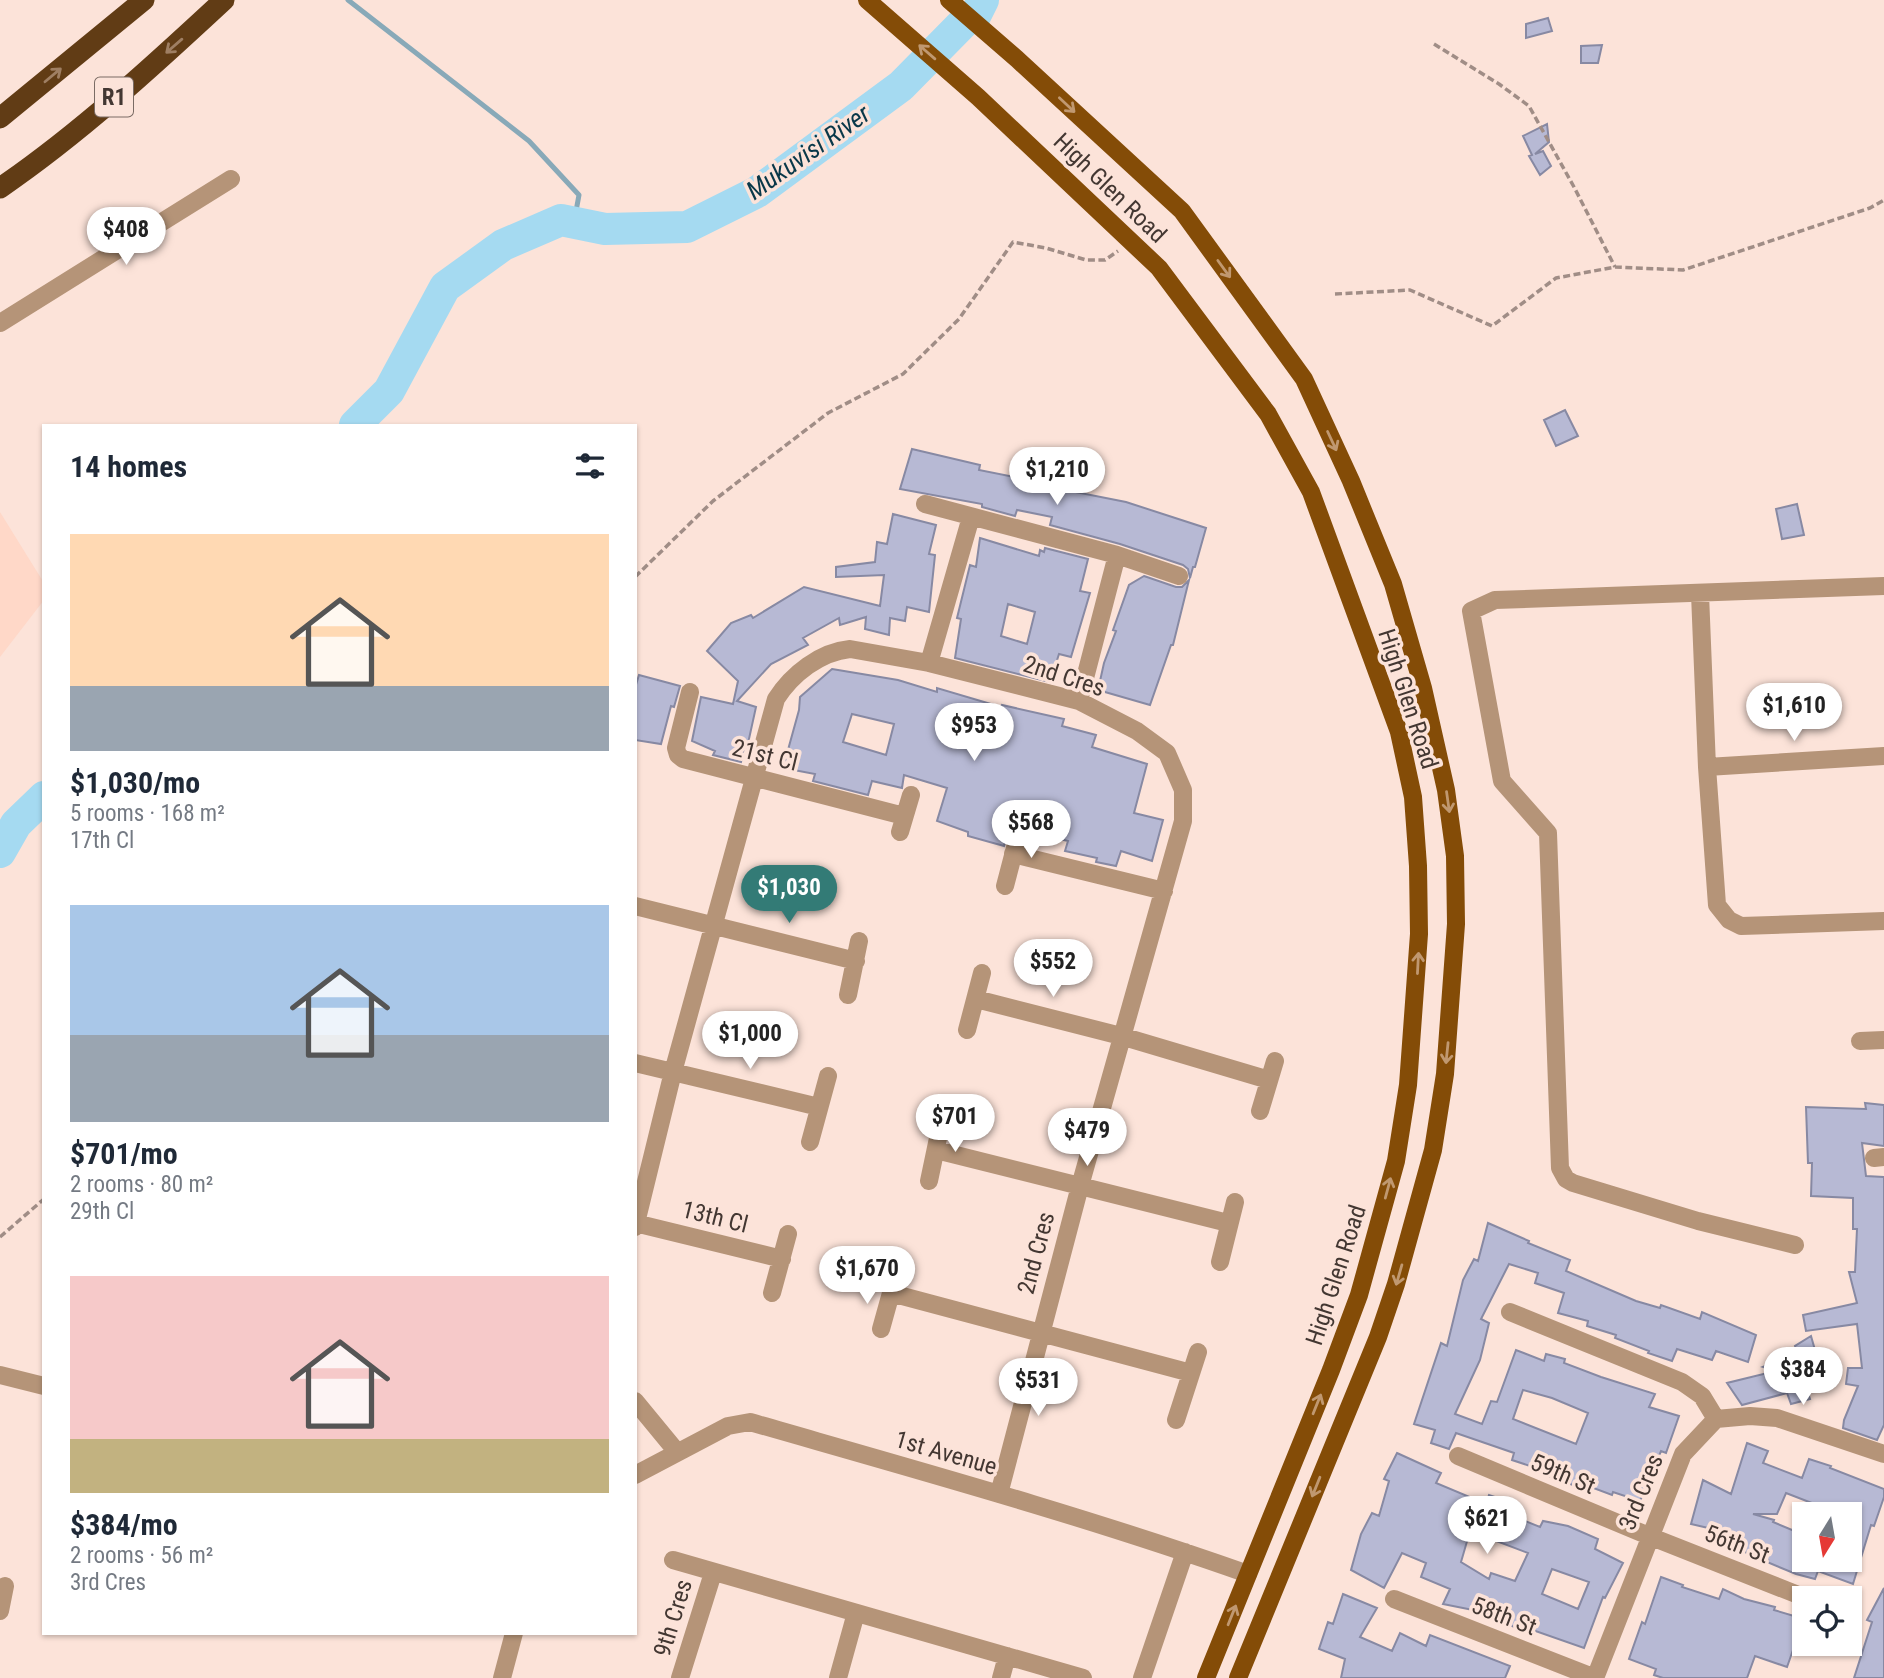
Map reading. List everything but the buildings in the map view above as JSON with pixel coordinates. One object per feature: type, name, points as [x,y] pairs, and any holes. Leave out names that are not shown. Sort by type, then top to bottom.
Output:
[{"type":"highway","name":"R1","points":[[0,118],[144,0]]},
{"type":"highway","name":"R1","points":[[0,188],[36,164],[224,0]]},
{"type":"main road","name":"High Glen Road","points":[[949,0],[1182,211],[1304,379],[1351,481],[1393,584],[1423,688],[1446,790],[1455,856],[1457,924],[1445,1074],[1433,1150],[1396,1284],[1378,1337],[1238,1678]]},
{"type":"main road","name":"High Glen Road","points":[[870,3],[978,97],[1159,268],[1268,414],[1311,492],[1399,733],[1413,797],[1419,934],[1408,1085],[1396,1161],[1359,1295],[1206,1678]]},
{"type":"street","points":[[0,323],[231,179]]},
{"type":"street","points":[[925,504],[1117,555],[1180,576]]},
{"type":"street","points":[[929,663],[971,517]]},
{"type":"street","points":[[1079,701],[1117,555]]},
{"type":"street","points":[[1795,1245],[1698,1221],[1573,1183],[1566,1179],[1560,1168],[1548,833],[1502,781],[1471,611],[1495,600],[1884,586]]},
{"type":"street","points":[[1700,594],[1707,767],[1717,905],[1729,920],[1741,926],[1884,921]]},
{"type":"street","name":"2nd Cres","points":[[637,1220],[673,1072],[776,699],[788,681],[826,654],[850,649],[929,663],[1079,701],[1137,731],[1167,753],[1183,790],[1183,821],[1121,1036],[999,1494]]},
{"type":"street","name":"21st Cl","points":[[690,692],[676,748],[682,759],[755,777],[902,824],[911,794]]},
{"type":"street","points":[[1707,767],[1884,757]]},
{"type":"street","points":[[1005,886],[1021,825]]},
{"type":"street","points":[[1013,854],[1164,891]]},
{"type":"street","points":[[637,907],[856,961]]},
{"type":"street","points":[[848,996],[859,940]]},
{"type":"street","points":[[967,1030],[982,974]]},
{"type":"street","points":[[976,999],[1121,1036],[1269,1080]]},
{"type":"street","points":[[1860,1041],[1884,1040]]},
{"type":"street","points":[[1260,1111],[1275,1061]]},
{"type":"street","points":[[637,1063],[819,1107]]},
{"type":"street","points":[[810,1142],[828,1076]]},
{"type":"street","points":[[929,1181],[942,1119]]},
{"type":"street","points":[[936,1150],[1228,1223]]},
{"type":"street","points":[[1220,1262],[1235,1202]]},
{"type":"street","name":"13th Cl","points":[[637,1224],[782,1259]]},
{"type":"street","points":[[772,1293],[788,1234]]},
{"type":"street","points":[[881,1329],[898,1266]]},
{"type":"street","points":[[891,1293],[1191,1373]]},
{"type":"street","points":[[1510,1312],[1682,1382],[1702,1396],[1716,1419],[1751,1416],[1777,1418],[1884,1454]]},
{"type":"street","points":[[1176,1420],[1198,1352]]},
{"type":"street","points":[[0,1375],[42,1386]]},
{"type":"street","points":[[637,1403],[677,1452]]},
{"type":"street","name":"3rd Cres","points":[[1595,1678],[1683,1454],[1716,1419]]},
{"type":"street","name":"1st Avenue","points":[[637,1474],[728,1426],[750,1422],[999,1494],[1248,1574]]},
{"type":"street","name":"59th St","points":[[1458,1456],[1649,1536]]},
{"type":"street","name":"56th St","points":[[1649,1536],[1792,1592]]},
{"type":"street","points":[[1142,1678],[1185,1552]]},
{"type":"street","points":[[673,1560],[1083,1678]]},
{"type":"street","name":"9th Cres","points":[[680,1678],[713,1573]]},
{"type":"street","points":[[0,1611],[5,1586]]},
{"type":"street","name":"58th St","points":[[1394,1599],[1595,1678]]},
{"type":"street","points":[[838,1678],[856,1613]]},
{"type":"street","points":[[507,1677],[514,1635]]},
{"type":"street","points":[[1001,1678],[1007,1656]]},
{"type":"path","points":[[1434,44],[1499,84],[1528,106],[1563,166],[1615,267]]},
{"type":"path","points":[[1335,294],[1410,290],[1492,326],[1556,278],[1615,267],[1683,271],[1870,208],[1884,200]]},
{"type":"path","points":[[637,575],[713,501],[828,413],[903,374],[959,319],[1013,242],[1086,260],[1105,260],[1132,243]]},
{"type":"path","points":[[0,1237],[42,1201]]},
{"type":"shaded area","points":[[0,512],[42,580],[42,603],[0,657]]},
{"type":"waterway","points":[[348,0],[529,141],[579,195],[574,222]]},
{"type":"waterway","name":"Mukuvisi River","points":[[356,424],[389,391],[445,287],[503,245],[561,220],[605,229],[687,227],[757,192],[901,86],[968,18],[975,16],[983,0]]},
{"type":"waterway","name":"Mukuvisi River","points":[[0,852],[16,824],[42,799]]}]
